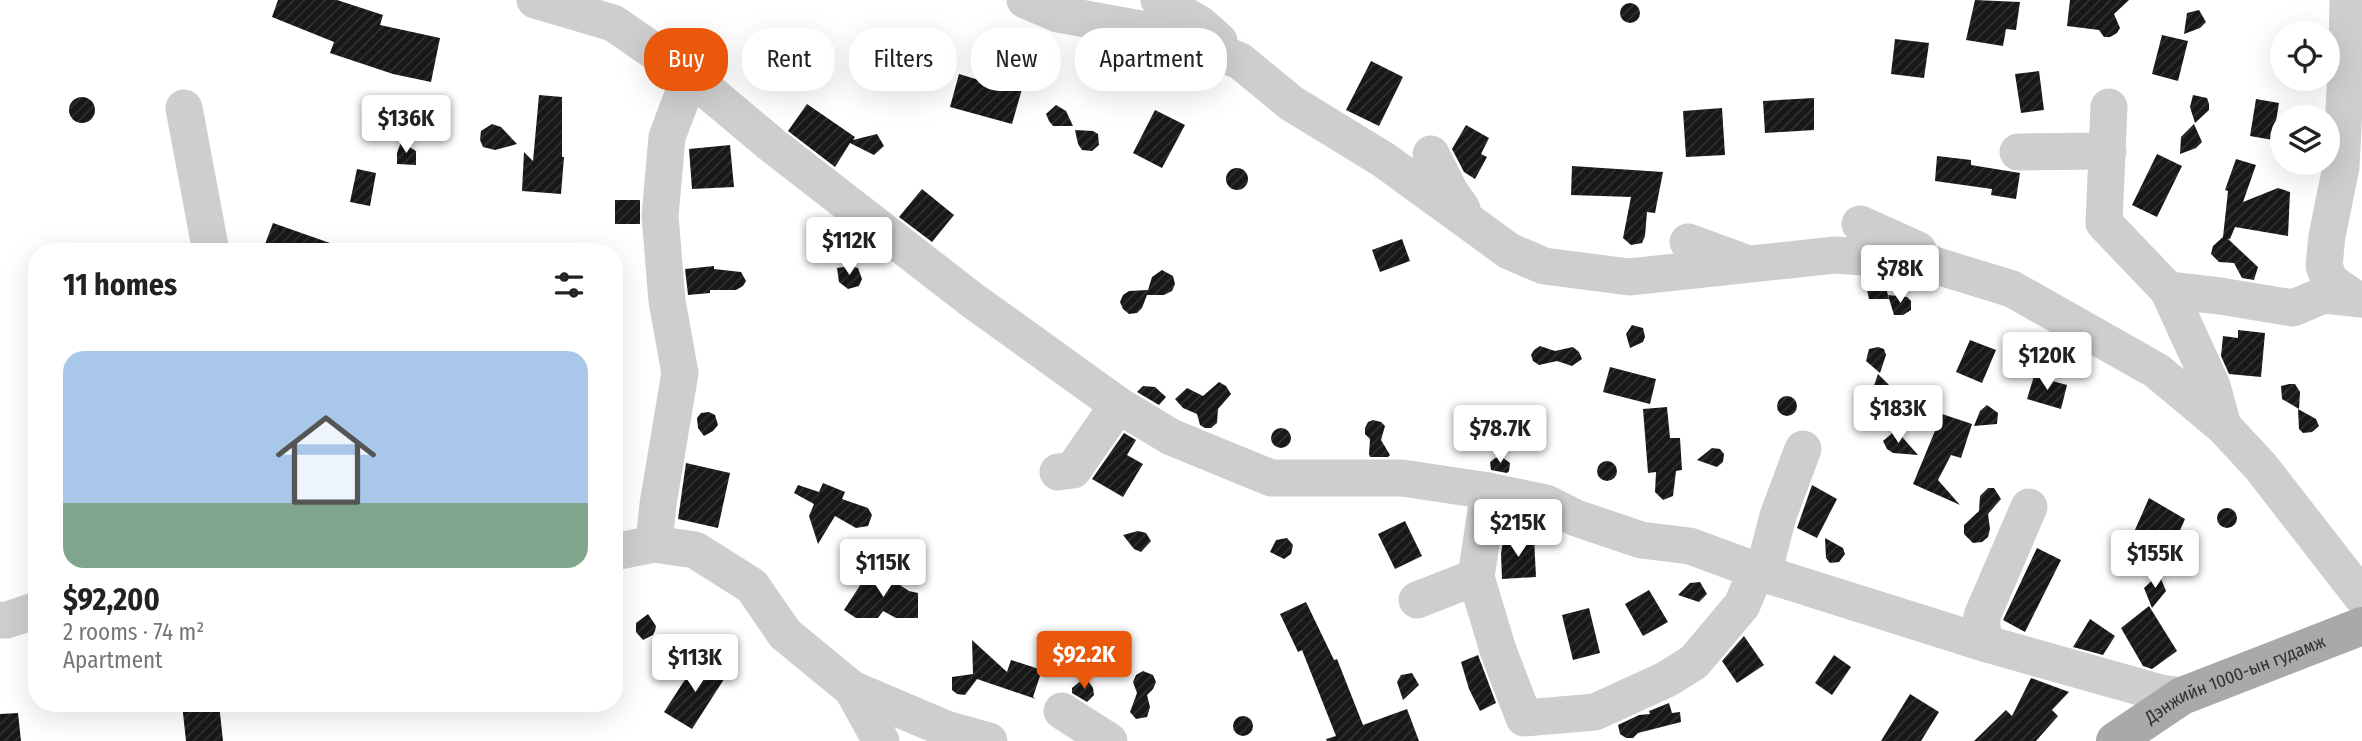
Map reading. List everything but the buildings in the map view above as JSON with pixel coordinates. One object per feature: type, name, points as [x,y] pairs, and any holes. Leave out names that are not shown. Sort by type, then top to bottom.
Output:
[{"type":"main road","name":"Дэнжийн 1000-ын гудамж","points":[[2115,741],[2182,695],[2362,626]]},
{"type":"street","points":[[535,0],[613,23],[644,44]]},
{"type":"street","points":[[1025,0],[1058,14],[1152,31],[1203,46],[1240,61]]},
{"type":"street","points":[[1159,0],[1200,25],[1291,103],[1384,160],[1508,251],[1544,266],[1629,277],[1835,255],[1922,261],[1963,283],[2012,289],[2157,372],[2223,426],[2261,467],[2362,597]]},
{"type":"street","points":[[2347,0],[2341,167],[2327,236],[2324,266],[2330,281],[2358,299]]},
{"type":"street","points":[[654,544],[658,503],[680,373],[667,301],[660,216],[667,137],[684,91]]},
{"type":"street","points":[[708,91],[771,144],[972,300],[1118,405],[1171,437],[1271,478],[1402,478],[1546,503],[1576,518],[1641,540],[1690,547],[1764,574],[1987,644],[2161,692],[2182,695]]},
{"type":"street","points":[[2109,107],[2104,223],[2168,290],[2212,386],[2223,426]]},
{"type":"street","points":[[184,108],[209,243]]},
{"type":"street","points":[[2018,152],[2108,151]]},
{"type":"street","points":[[1432,154],[1450,192],[1475,226]]},
{"type":"street","points":[[1860,224],[1909,245],[1963,283]]},
{"type":"street","points":[[1688,242],[1751,265]]},
{"type":"street","points":[[2168,290],[2293,308],[2324,295],[2358,299]]},
{"type":"street","points":[[1058,472],[1073,470],[1118,405]]},
{"type":"street","points":[[1489,491],[1476,577],[1498,650],[1524,718],[1595,712],[1667,679],[1693,662],[1742,606],[1764,574],[1778,516],[1803,449]]},
{"type":"street","points":[[1987,644],[1982,629],[1982,616],[2029,507]]},
{"type":"street","points":[[623,550],[654,544],[695,550],[752,586],[785,634],[852,689],[946,729],[989,741]]},
{"type":"street","points":[[1418,600],[1476,577]]},
{"type":"street","points":[[0,620],[28,613]]},
{"type":"street","points":[[852,689],[881,741]]},
{"type":"street","points":[[1062,711],[1109,741]]}]
